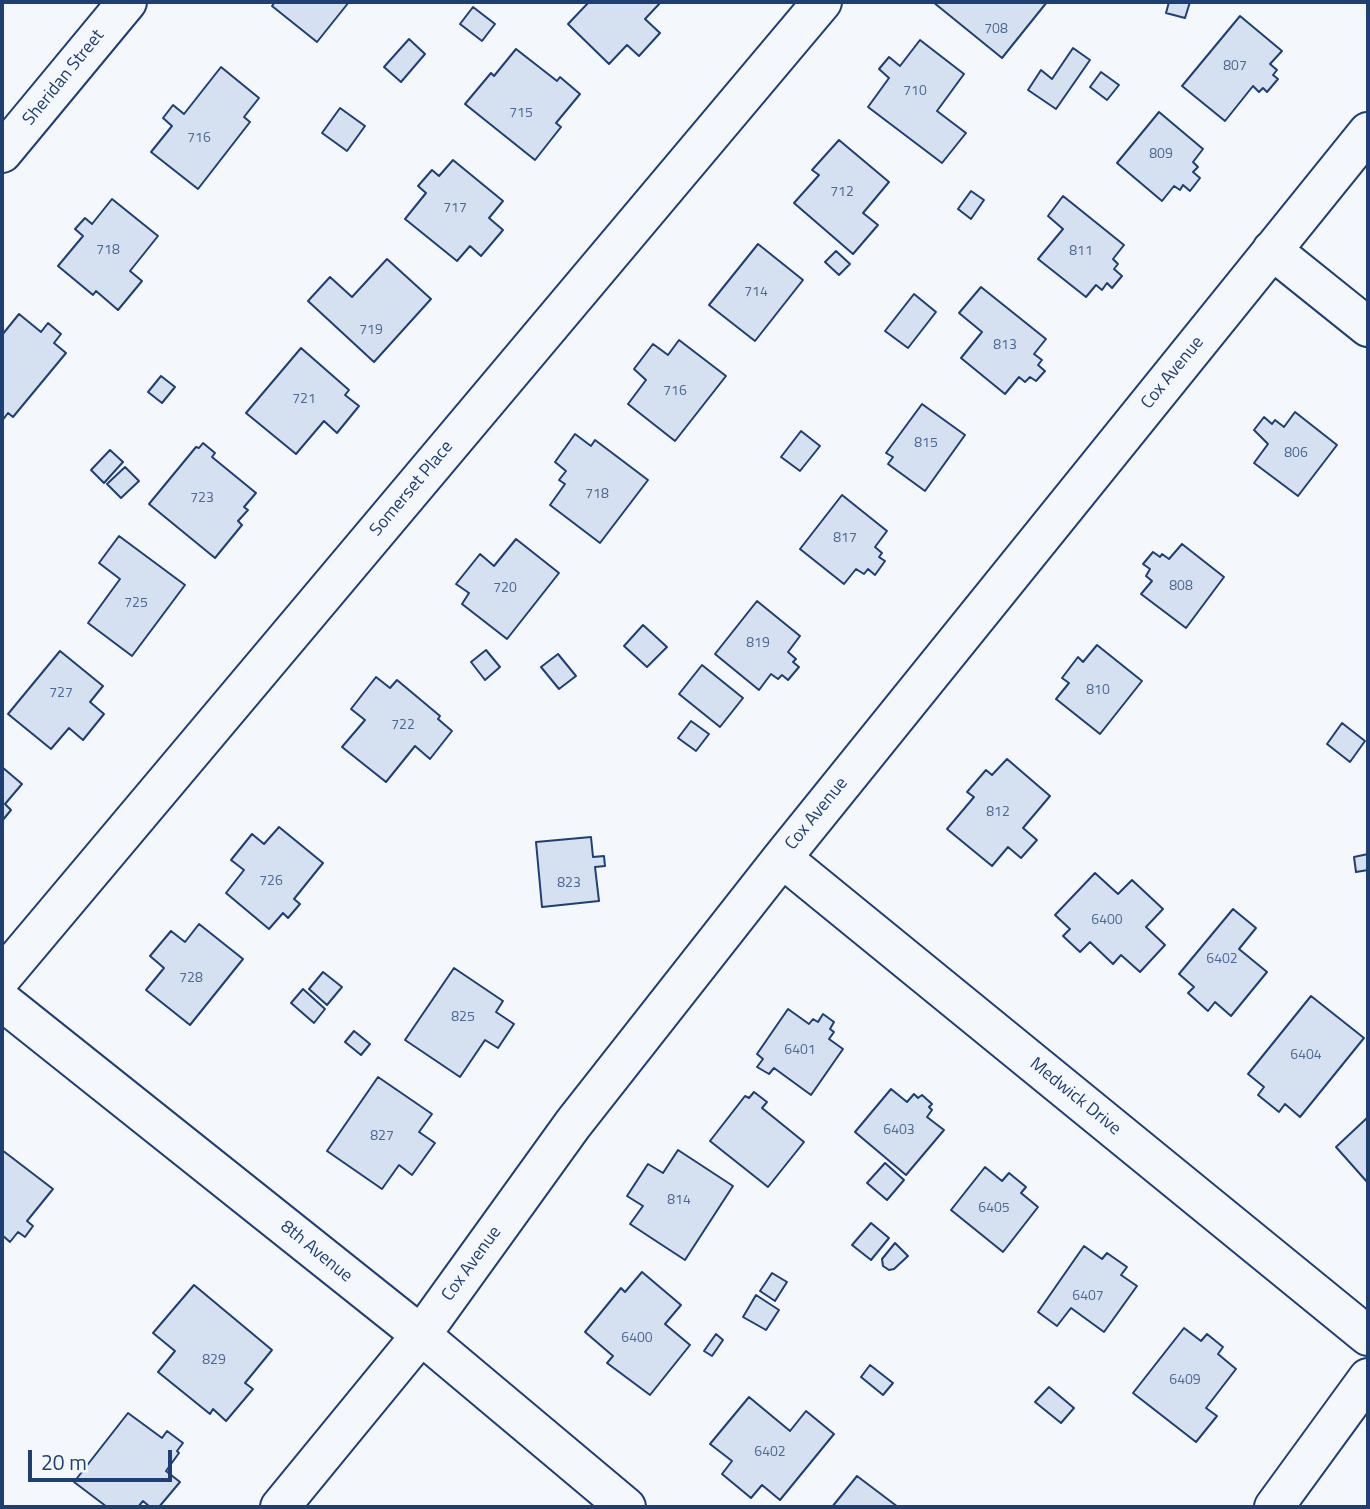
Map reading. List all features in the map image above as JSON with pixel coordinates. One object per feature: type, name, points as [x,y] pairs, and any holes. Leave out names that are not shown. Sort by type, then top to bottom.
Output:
[{"type":"street","name":"Sheridan Street","points":[[2,153],[127,2]]},
{"type":"street","name":"Somerset Place","points":[[2,977],[822,2]]},
{"type":"street","name":"Cox Avenue","points":[[280,1507],[421,1335],[573,1124],[782,858],[1368,132]]},
{"type":"street","points":[[1272,250],[1368,327]]},
{"type":"street","name":"Medwick Drive","points":[[782,858],[1368,1336]]},
{"type":"street","name":"8th Avenue","points":[[2,1001],[421,1335],[626,1507]]},
{"type":"street","points":[[1274,1507],[1368,1378]]},
{"type":"building","points":[[275,2],[349,2],[317,42],[272,6]]},
{"type":"building","points":[[589,2],[661,2],[645,19],[660,33],[639,56],[627,45],[609,64],[568,24]]},
{"type":"building","points":[[933,2],[1047,2],[1002,58]]},
{"type":"building","points":[[1169,2],[1190,2],[1185,18],[1166,13]]},
{"type":"building","points":[[473,7],[495,24],[482,41],[460,24]]},
{"type":"building","points":[[1240,16],[1282,51],[1270,64],[1277,70],[1273,75],[1278,79],[1267,92],[1263,88],[1259,92],[1253,86],[1225,121],[1182,86]]},
{"type":"building","points":[[409,39],[425,54],[401,82],[384,67]]},
{"type":"building","points":[[920,40],[964,74],[937,111],[966,133],[942,163],[868,107],[889,78],[879,69],[889,57],[900,66]]},
{"type":"building","points":[[1073,48],[1090,60],[1056,109],[1028,90],[1041,70],[1052,79]]},
{"type":"building","points":[[516,49],[557,81],[560,77],[580,94],[556,123],[561,127],[535,160],[465,104],[491,73],[494,76]]},
{"type":"building","points":[[221,67],[259,98],[244,117],[250,122],[198,189],[151,152],[172,126],[163,118],[173,105],[184,114]]},
{"type":"building","points":[[1101,72],[1119,85],[1107,100],[1090,87]]},
{"type":"building","points":[[340,108],[365,126],[347,151],[322,133]]},
{"type":"building","points":[[1159,112],[1203,149],[1193,162],[1198,167],[1193,172],[1200,178],[1190,191],[1183,185],[1180,190],[1174,186],[1162,201],[1117,163]]},
{"type":"building","points":[[839,140],[889,182],[863,213],[878,225],[853,254],[794,203],[819,175],[812,170]]},
{"type":"building","points":[[453,160],[503,201],[489,218],[503,230],[481,256],[470,246],[457,261],[405,219],[426,193],[418,186],[432,170],[439,176]]},
{"type":"building","points":[[971,191],[984,200],[971,219],[958,209]]},
{"type":"building","points":[[1063,196],[1124,245],[1113,259],[1118,264],[1114,269],[1122,276],[1112,288],[1107,283],[1102,290],[1096,285],[1086,297],[1038,259],[1063,229],[1048,216]]},
{"type":"building","points":[[112,199],[158,236],[130,271],[142,281],[118,310],[96,291],[93,295],[58,266],[83,236],[75,229],[85,218],[92,224]]},
{"type":"building","points":[[758,244],[803,280],[755,341],[709,305]]},
{"type":"building","points":[[836,251],[850,264],[839,275],[825,262]]},
{"type":"building","points":[[387,259],[431,299],[374,362],[308,301],[330,277],[352,297]]},
{"type":"building","points":[[981,287],[1046,339],[1034,354],[1042,360],[1038,365],[1045,371],[1036,381],[1030,377],[1025,382],[1019,377],[1005,394],[961,358],[982,332],[959,313]]},
{"type":"building","points":[[914,294],[936,312],[908,348],[885,331]]},
{"type":"building","points":[[19,314],[41,332],[48,323],[61,334],[54,343],[66,353],[13,417],[8,413],[2,421],[2,335]]},
{"type":"building","points":[[679,340],[726,376],[675,441],[628,404],[646,380],[634,369],[653,344],[668,355]]},
{"type":"building","points":[[301,348],[349,390],[345,395],[359,406],[337,433],[324,421],[296,454],[246,413]]},
{"type":"building","points":[[161,376],[175,387],[162,403],[148,392]]},
{"type":"building","points":[[922,404],[965,435],[925,491],[888,464],[893,457],[886,453]]},
{"type":"building","points":[[1295,412],[1337,445],[1298,496],[1254,463],[1268,444],[1254,430],[1264,417],[1272,424],[1275,420],[1284,427]]},
{"type":"building","points":[[801,431],[820,446],[800,471],[781,457]]},
{"type":"building","points":[[575,434],[591,446],[595,440],[648,480],[600,543],[550,505],[565,484],[559,480],[566,471],[555,462]]},
{"type":"building","points":[[203,443],[215,453],[212,457],[256,493],[244,507],[248,510],[238,521],[242,525],[215,558],[149,504],[196,447],[199,448]]},
{"type":"building","points":[[110,450],[123,462],[104,483],[91,470]]},
{"type":"building","points":[[125,467],[139,481],[121,498],[107,484]]},
{"type":"building","points":[[842,495],[887,531],[875,547],[882,553],[879,557],[885,561],[875,575],[868,569],[864,574],[856,569],[844,584],[800,549]]},
{"type":"building","points":[[119,536],[185,585],[132,656],[88,623],[120,579],[99,563]]},
{"type":"building","points":[[516,539],[559,573],[507,639],[462,604],[469,593],[456,584],[480,554],[494,566]]},
{"type":"building","points":[[1182,544],[1224,577],[1186,628],[1141,594],[1152,581],[1146,576],[1150,569],[1143,564],[1153,552],[1169,559]]},
{"type":"building","points":[[757,601],[800,636],[788,652],[796,659],[793,662],[799,667],[788,680],[782,675],[778,679],[771,674],[759,690],[715,654]]},
{"type":"building","points":[[643,625],[667,647],[647,667],[624,646]]},
{"type":"building","points":[[1097,645],[1142,681],[1100,734],[1056,699],[1069,683],[1062,678],[1078,657],[1083,662]]},
{"type":"building","points":[[486,650],[500,667],[485,680],[471,662]]},
{"type":"building","points":[[60,651],[103,686],[90,702],[104,714],[83,740],[69,728],[51,749],[8,714]]},
{"type":"building","points":[[558,654],[576,676],[559,689],[541,667]]},
{"type":"building","points":[[702,665],[743,698],[720,727],[679,694]]},
{"type":"building","points":[[376,677],[390,688],[397,680],[440,716],[438,719],[452,731],[430,759],[415,746],[386,782],[342,747],[365,720],[351,709]]},
{"type":"building","points":[[691,721],[709,734],[696,751],[678,738]]},
{"type":"building","points":[[1342,723],[1365,741],[1350,762],[1327,744]]},
{"type":"building","points":[[1007,759],[1050,796],[1023,828],[1037,840],[1021,858],[1008,847],[992,866],[947,829],[974,797],[967,792],[986,770],[992,775]]},
{"type":"building","points":[[2,767],[22,784],[5,804],[11,810],[2,821]]},
{"type":"building","points":[[279,827],[323,863],[294,899],[300,904],[288,918],[283,913],[269,929],[226,893],[244,870],[231,860],[252,834],[264,844]]},
{"type":"building","points":[[591,837],[593,857],[604,856],[605,866],[595,867],[599,901],[542,907],[536,842]]},
{"type":"building","points":[[1368,854],[1368,870],[1356,872],[1354,857]]},
{"type":"building","points":[[1095,873],[1118,894],[1132,880],[1163,909],[1146,927],[1165,945],[1140,972],[1121,955],[1113,964],[1090,942],[1080,952],[1063,936],[1070,929],[1055,915]]},
{"type":"building","points":[[1233,909],[1256,928],[1239,949],[1267,972],[1231,1016],[1215,1002],[1208,1011],[1188,993],[1194,987],[1179,974]]},
{"type":"building","points":[[199,924],[243,959],[190,1025],[146,990],[164,968],[150,956],[171,931],[185,942]]},
{"type":"building","points":[[454,968],[503,1001],[496,1012],[514,1024],[498,1048],[485,1040],[460,1077],[405,1040]]},
{"type":"building","points":[[323,972],[342,987],[327,1005],[309,989]]},
{"type":"building","points":[[303,989],[325,1009],[314,1023],[291,1003]]},
{"type":"building","points":[[1311,996],[1364,1038],[1300,1117],[1285,1104],[1279,1112],[1258,1095],[1264,1087],[1248,1074]]},
{"type":"building","points":[[788,1009],[809,1024],[813,1019],[818,1022],[823,1014],[834,1022],[830,1029],[834,1032],[829,1039],[843,1049],[811,1095],[774,1068],[769,1074],[757,1067],[763,1059],[757,1054]]},
{"type":"building","points":[[354,1031],[370,1044],[361,1055],[345,1042]]},
{"type":"building","points":[[378,1077],[432,1114],[419,1132],[435,1143],[412,1175],[399,1165],[382,1189],[327,1151]]},
{"type":"building","points":[[891,1089],[907,1102],[914,1094],[918,1098],[922,1095],[932,1104],[929,1107],[932,1110],[927,1117],[944,1130],[906,1175],[855,1132]]},
{"type":"building","points":[[754,1092],[767,1102],[762,1108],[804,1142],[768,1187],[710,1141],[745,1096],[749,1098]]},
{"type":"building","points":[[1368,1117],[1368,1183],[1336,1147]]},
{"type":"building","points":[[2,1150],[53,1189],[27,1221],[33,1226],[25,1237],[18,1232],[10,1242],[2,1235]]},
{"type":"building","points":[[678,1150],[733,1186],[685,1260],[630,1224],[643,1206],[627,1196],[648,1164],[663,1173]]},
{"type":"building","points":[[885,1163],[904,1180],[887,1200],[867,1183]]},
{"type":"building","points":[[985,1167],[1002,1181],[1009,1173],[1026,1187],[1021,1193],[1038,1207],[1003,1252],[951,1210]]},
{"type":"building","points":[[871,1223],[889,1238],[871,1260],[852,1245]]},
{"type":"building","points":[[895,1243],[908,1256],[894,1269],[889,1270],[883,1266],[882,1259]]},
{"type":"building","points":[[1084,1246],[1102,1259],[1107,1253],[1127,1267],[1121,1275],[1137,1286],[1104,1332],[1071,1308],[1057,1326],[1038,1312]]},
{"type":"building","points":[[642,1272],[681,1305],[665,1324],[690,1345],[650,1395],[607,1363],[613,1356],[585,1332],[621,1288],[625,1292]]},
{"type":"building","points":[[772,1273],[787,1282],[775,1301],[760,1291]]},
{"type":"building","points":[[194,1285],[272,1350],[245,1383],[253,1389],[226,1421],[213,1409],[210,1414],[158,1372],[175,1351],[153,1333]]},
{"type":"building","points":[[756,1295],[779,1310],[766,1330],[743,1317]]},
{"type":"building","points":[[1184,1328],[1201,1341],[1207,1334],[1223,1347],[1218,1354],[1236,1369],[1206,1408],[1217,1416],[1196,1442],[1133,1393]]},
{"type":"building","points":[[716,1334],[723,1340],[712,1356],[704,1351]]},
{"type":"building","points":[[870,1365],[893,1383],[883,1395],[861,1377]]},
{"type":"building","points":[[1049,1387],[1074,1408],[1061,1423],[1035,1402]]},
{"type":"building","points":[[749,1397],[790,1431],[806,1411],[834,1434],[780,1500],[762,1485],[751,1498],[722,1474],[732,1461],[710,1444]]},
{"type":"building","points":[[128,1413],[162,1438],[167,1431],[183,1443],[166,1471],[180,1482],[159,1507],[150,1507],[143,1501],[138,1507],[107,1507],[74,1482]]},
{"type":"building","points":[[857,1476],[898,1507],[832,1507]]}]
